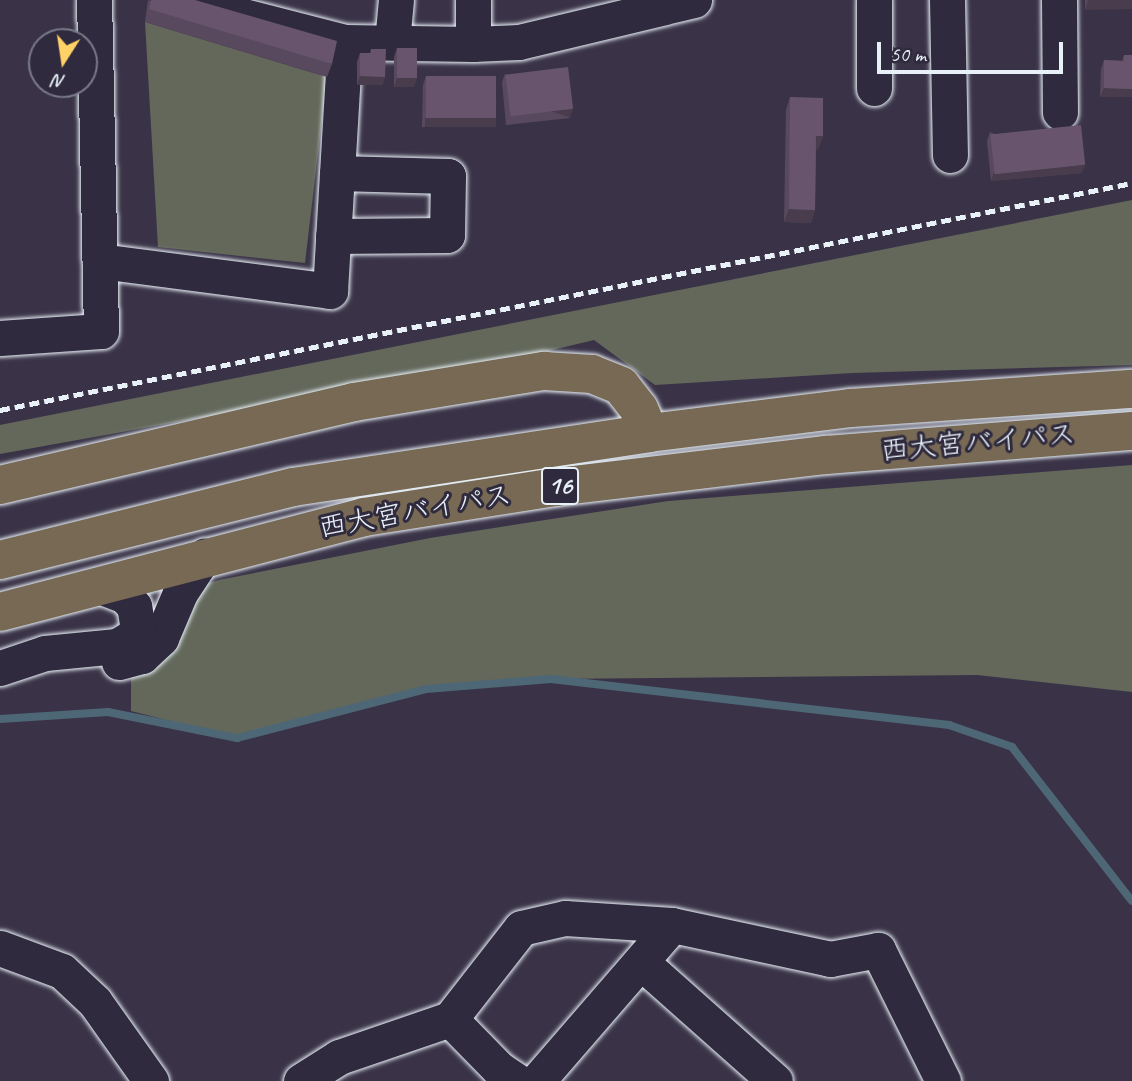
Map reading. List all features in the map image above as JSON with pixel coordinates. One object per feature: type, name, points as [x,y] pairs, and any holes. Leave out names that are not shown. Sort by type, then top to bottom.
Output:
[{"type":"highway","points":[[544,371],[612,394],[616,415],[603,441]]},
{"type":"highway","points":[[0,485],[354,402],[544,371],[592,373],[621,386],[639,409],[649,433]]},
{"type":"highway","name":"西大宮バイパス","points":[[0,560],[293,487],[649,433],[851,408],[1132,389]]},
{"type":"highway","name":"西大宮バイパス","points":[[0,612],[205,555],[365,517],[556,487],[826,455],[1132,431]]},
{"type":"street","points":[[0,338],[101,331],[94,0]]},
{"type":"street","points":[[392,42],[396,0]]},
{"type":"street","points":[[473,0],[473,44]]},
{"type":"street","points":[[874,0],[874,88]]},
{"type":"street","points":[[947,0],[950,155]]},
{"type":"street","points":[[1059,0],[1060,112]]},
{"type":"street","points":[[194,2],[345,42],[473,44],[519,42],[686,1]]},
{"type":"street","points":[[100,261],[330,291],[345,42]]},
{"type":"street","points":[[333,236],[447,235],[448,176],[337,173]]},
{"type":"street","points":[[72,651],[100,662],[142,656],[161,638],[180,593],[205,555]]},
{"type":"street","points":[[0,668],[45,653],[117,646],[138,630],[134,606],[125,596],[97,585]]},
{"type":"street","points":[[301,1081],[339,1057],[450,1019],[521,928],[565,918],[672,925],[830,959],[878,950],[943,1081]]},
{"type":"street","points":[[537,1081],[672,925]]},
{"type":"street","points":[[0,948],[62,971],[95,1002],[151,1081]]},
{"type":"street","points":[[641,962],[775,1081]]},
{"type":"street","points":[[450,1019],[499,1069],[517,1081]]},
{"type":"green space","points":[[145,22],[327,77],[305,263],[158,247]]},
{"type":"green space","points":[[1132,200],[1132,365],[852,373],[655,385],[594,340],[481,367],[0,454],[0,425]]},
{"type":"green space","points":[[1132,465],[1132,692],[977,675],[551,679],[426,689],[237,738],[131,711],[131,673],[193,588],[219,580],[430,538],[668,501]]},
{"type":"building","points":[[151,0],[195,0],[337,41],[332,64],[149,9]]},
{"type":"building","points":[[397,48],[417,48],[417,78],[397,78]]},
{"type":"building","points":[[371,49],[386,49],[385,77],[360,76],[360,53],[371,53]]},
{"type":"building","points":[[1124,55],[1132,55],[1132,89],[1104,88],[1104,60],[1124,61]]},
{"type":"building","points":[[568,67],[573,109],[511,116],[505,75]]},
{"type":"building","points":[[426,76],[496,76],[496,118],[426,118]]},
{"type":"building","points":[[790,97],[823,98],[823,136],[816,136],[815,210],[789,209]]},
{"type":"building","points":[[1081,125],[1085,165],[995,174],[990,135]]},
{"type":"waterway","points":[[0,719],[108,712],[237,738],[426,689],[551,679],[949,725],[1012,747],[1132,901]]},
{"type":"railway","points":[[0,410],[1132,183]]}]
